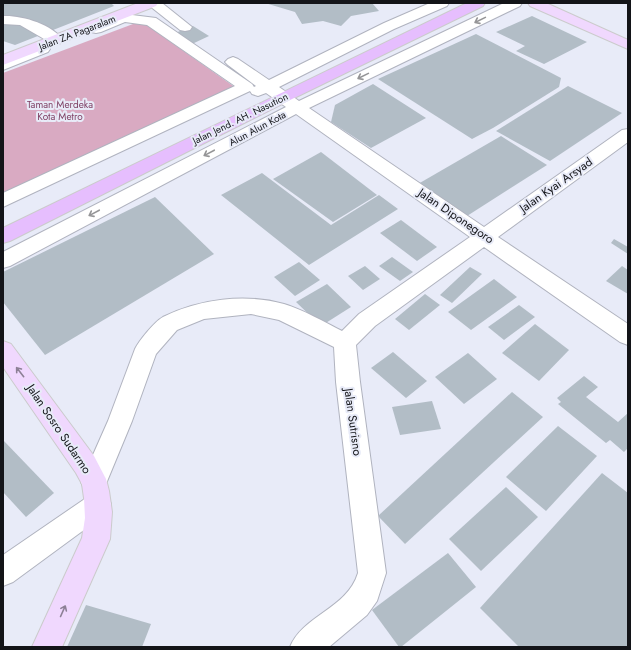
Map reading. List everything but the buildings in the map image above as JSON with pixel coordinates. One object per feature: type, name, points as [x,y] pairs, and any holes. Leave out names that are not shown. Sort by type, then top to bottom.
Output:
[{"type":"highway","name":"Jalan Jend. AH. Nasution","points":[[3,236],[275,90],[478,3]]},
{"type":"main road","points":[[535,3],[628,45]]},
{"type":"main road","name":"Jalan ZA Pagaralam","points":[[3,60],[56,40],[161,6]]},
{"type":"main road","name":"Jalan Sosro Sudarmo","points":[[3,350],[38,396],[96,493]]},
{"type":"main road","points":[[47,647],[96,539],[98,521],[96,493]]},
{"type":"street","points":[[275,90],[424,3]]},
{"type":"street","name":"Alun Alun Kota","points":[[3,261],[275,90],[389,26],[442,3]]},
{"type":"street","name":"Alun Alun Kota","points":[[3,210],[275,90],[515,3]]},
{"type":"street","points":[[151,21],[161,6],[185,27]]},
{"type":"street","points":[[3,65],[124,18],[151,21],[246,87],[3,201]]},
{"type":"street","points":[[3,20],[12,19],[32,24],[56,40]]},
{"type":"street","name":"Jalan Diponegoro","points":[[203,42],[275,90],[358,150],[485,236],[628,336]]},
{"type":"street","name":"Jalan Kyai Arsyad","points":[[485,236],[628,134]]},
{"type":"street","points":[[3,572],[96,493],[146,349],[169,324],[202,311],[251,306],[283,312],[345,342],[367,320],[485,236]]},
{"type":"street","name":"Jalan Sutrisno","points":[[305,647],[357,605],[367,591],[372,573],[348,382],[345,342]]},
{"type":"green space","name":"Taman Merdeka Kota Metro","points":[[141,21],[236,88],[3,197],[3,73]]}]
